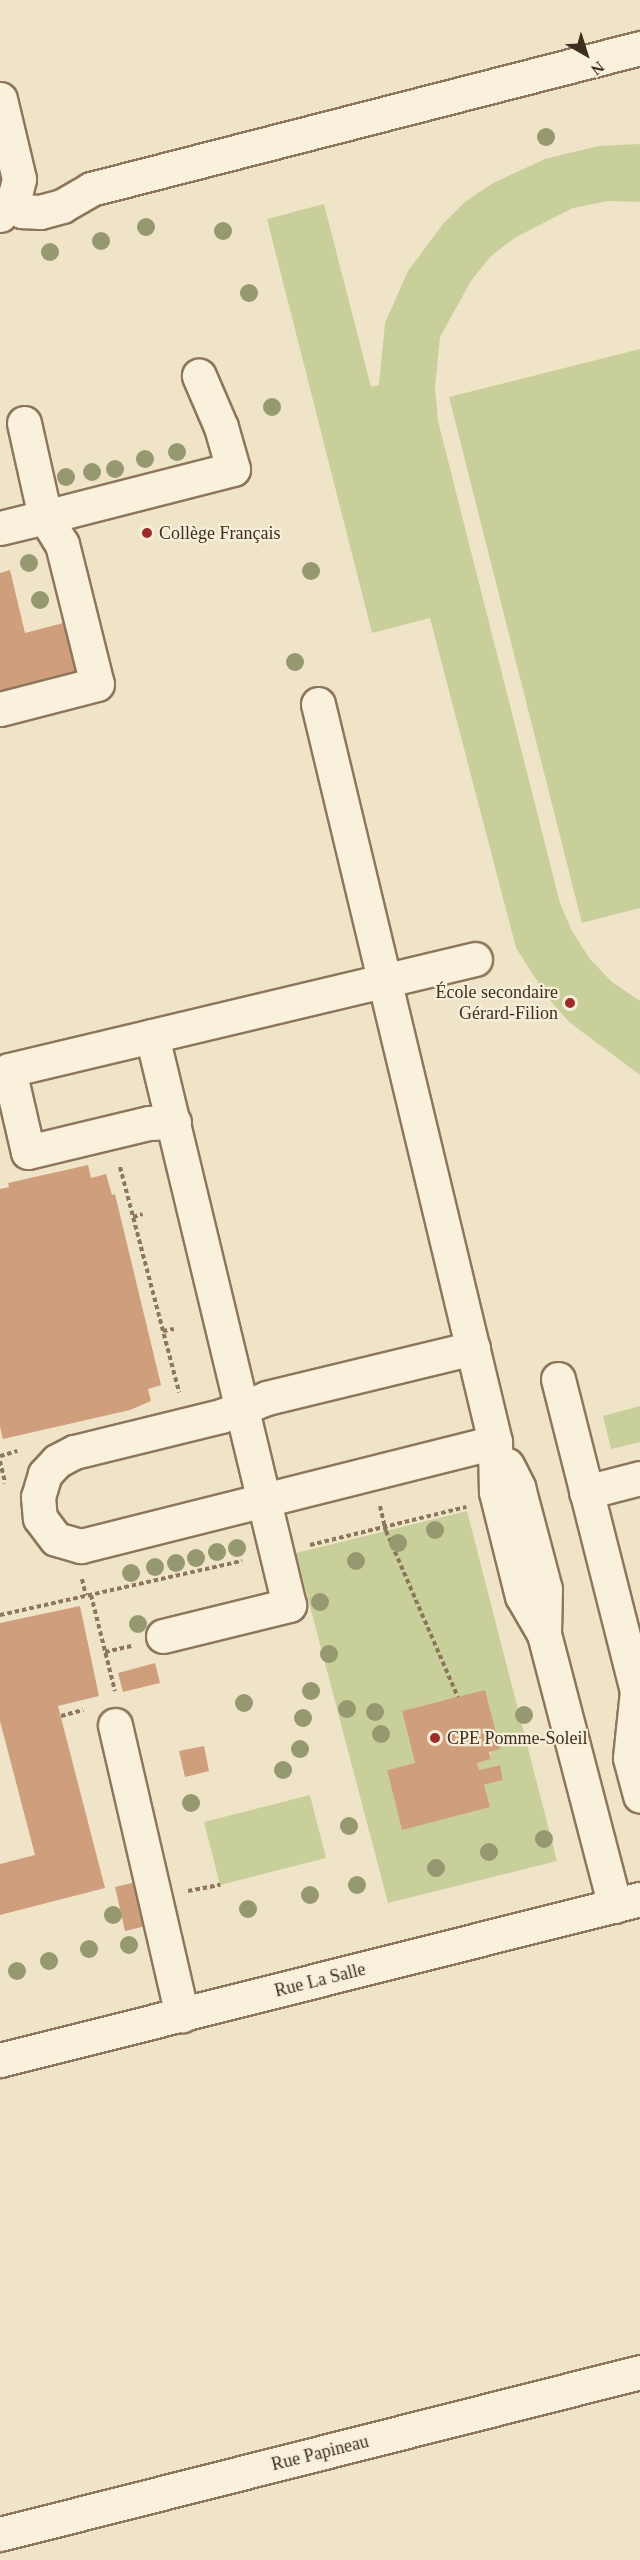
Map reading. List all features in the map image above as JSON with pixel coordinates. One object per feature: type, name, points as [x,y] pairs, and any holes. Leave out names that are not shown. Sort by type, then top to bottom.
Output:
[{"type":"street","points":[[0,99],[18,169],[18,187],[5,209],[40,212],[62,206],[91,189],[640,48]]},
{"type":"street","points":[[0,528],[233,469],[221,427],[199,376]]},
{"type":"street","points":[[0,709],[97,684],[62,544],[45,517],[24,423]]},
{"type":"street","points":[[318,704],[495,1442],[518,1487],[545,1589],[544,1634],[627,1902]]},
{"type":"street","points":[[174,1122],[148,1123],[28,1152],[9,1070],[475,959]]},
{"type":"street","points":[[152,1036],[289,1605],[163,1636]]},
{"type":"street","points":[[473,1348],[267,1398],[243,1408],[62,1457],[45,1474],[40,1485],[40,1518],[56,1539],[81,1546],[495,1442]]},
{"type":"street","points":[[558,1379],[637,1691],[630,1758],[640,1796]]},
{"type":"street","points":[[586,1492],[640,1478]]},
{"type":"street","points":[[109,1711],[182,2014]]},
{"type":"street","name":"Rue La Salle","points":[[0,2060],[627,1902]]},
{"type":"street","name":"Rue Papineau","points":[[0,2534],[640,2372]]},
{"type":"path","points":[[119,1161],[180,1396]]},
{"type":"path","points":[[133,1217],[143,1214]]},
{"type":"path","points":[[163,1331],[174,1329]]},
{"type":"path","points":[[0,1456],[29,1448]]},
{"type":"path","points":[[306,1546],[462,1507],[473,1508]]},
{"type":"path","points":[[385,1525],[458,1697]]},
{"type":"path","points":[[0,1615],[246,1560]]},
{"type":"path","points":[[61,1716],[109,1711],[91,1595]]},
{"type":"green space","points":[[640,144],[640,202],[608,201],[573,208],[516,237],[491,256],[471,281],[440,337],[435,388],[438,421],[560,903],[572,931],[590,959],[612,982],[640,1001],[640,1075],[569,1022],[549,999],[516,948],[430,618],[372,633],[267,219],[324,204],[371,387],[379,385],[385,323],[408,271],[443,224],[466,201],[493,183],[545,159],[598,146]]},
{"type":"green space","points":[[640,349],[640,908],[582,923],[449,397]]},
{"type":"green space","points":[[640,1406],[640,1442],[611,1449],[603,1416]]},
{"type":"green space","name":"CPE Pomme-Soleil","points":[[467,1511],[557,1861],[388,1903],[296,1553]],"holes":[[[485,1691],[491,1759],[477,1763],[479,1770],[499,1765],[503,1780],[484,1785],[489,1807],[402,1829],[387,1770],[415,1763],[402,1711]]]},
{"type":"green space","points":[[310,1795],[326,1858],[220,1885],[204,1822]]},
{"type":"building","points":[[10,570],[25,633],[67,622],[80,673],[0,696],[0,573]]},
{"type":"building","points":[[88,1165],[91,1178],[106,1174],[112,1195],[115,1194],[161,1385],[148,1389],[151,1401],[130,1410],[3,1439],[0,1427],[0,1189],[9,1187],[8,1183]]},
{"type":"building","points":[[80,1606],[99,1696],[58,1706],[105,1888],[0,1915],[0,1864],[35,1855],[0,1721],[0,1623]]},
{"type":"building","points":[[155,1663],[160,1683],[123,1692],[118,1673]]},
{"type":"building","points":[[485,1690],[500,1749],[489,1752],[491,1759],[477,1763],[479,1770],[500,1765],[503,1780],[484,1785],[490,1807],[402,1830],[387,1770],[415,1763],[402,1711]]},
{"type":"building","points":[[204,1746],[209,1771],[185,1777],[179,1751]]},
{"type":"building","points":[[136,1882],[146,1926],[125,1931],[115,1887]]},
{"type":"place","name":"Collège Français","points":[[147,533]]},
{"type":"place","name":"École secondaire Gérard-Filion","points":[[570,1003]]},
{"type":"place","name":"CPE Pomme-Soleil","points":[[435,1738]]}]
